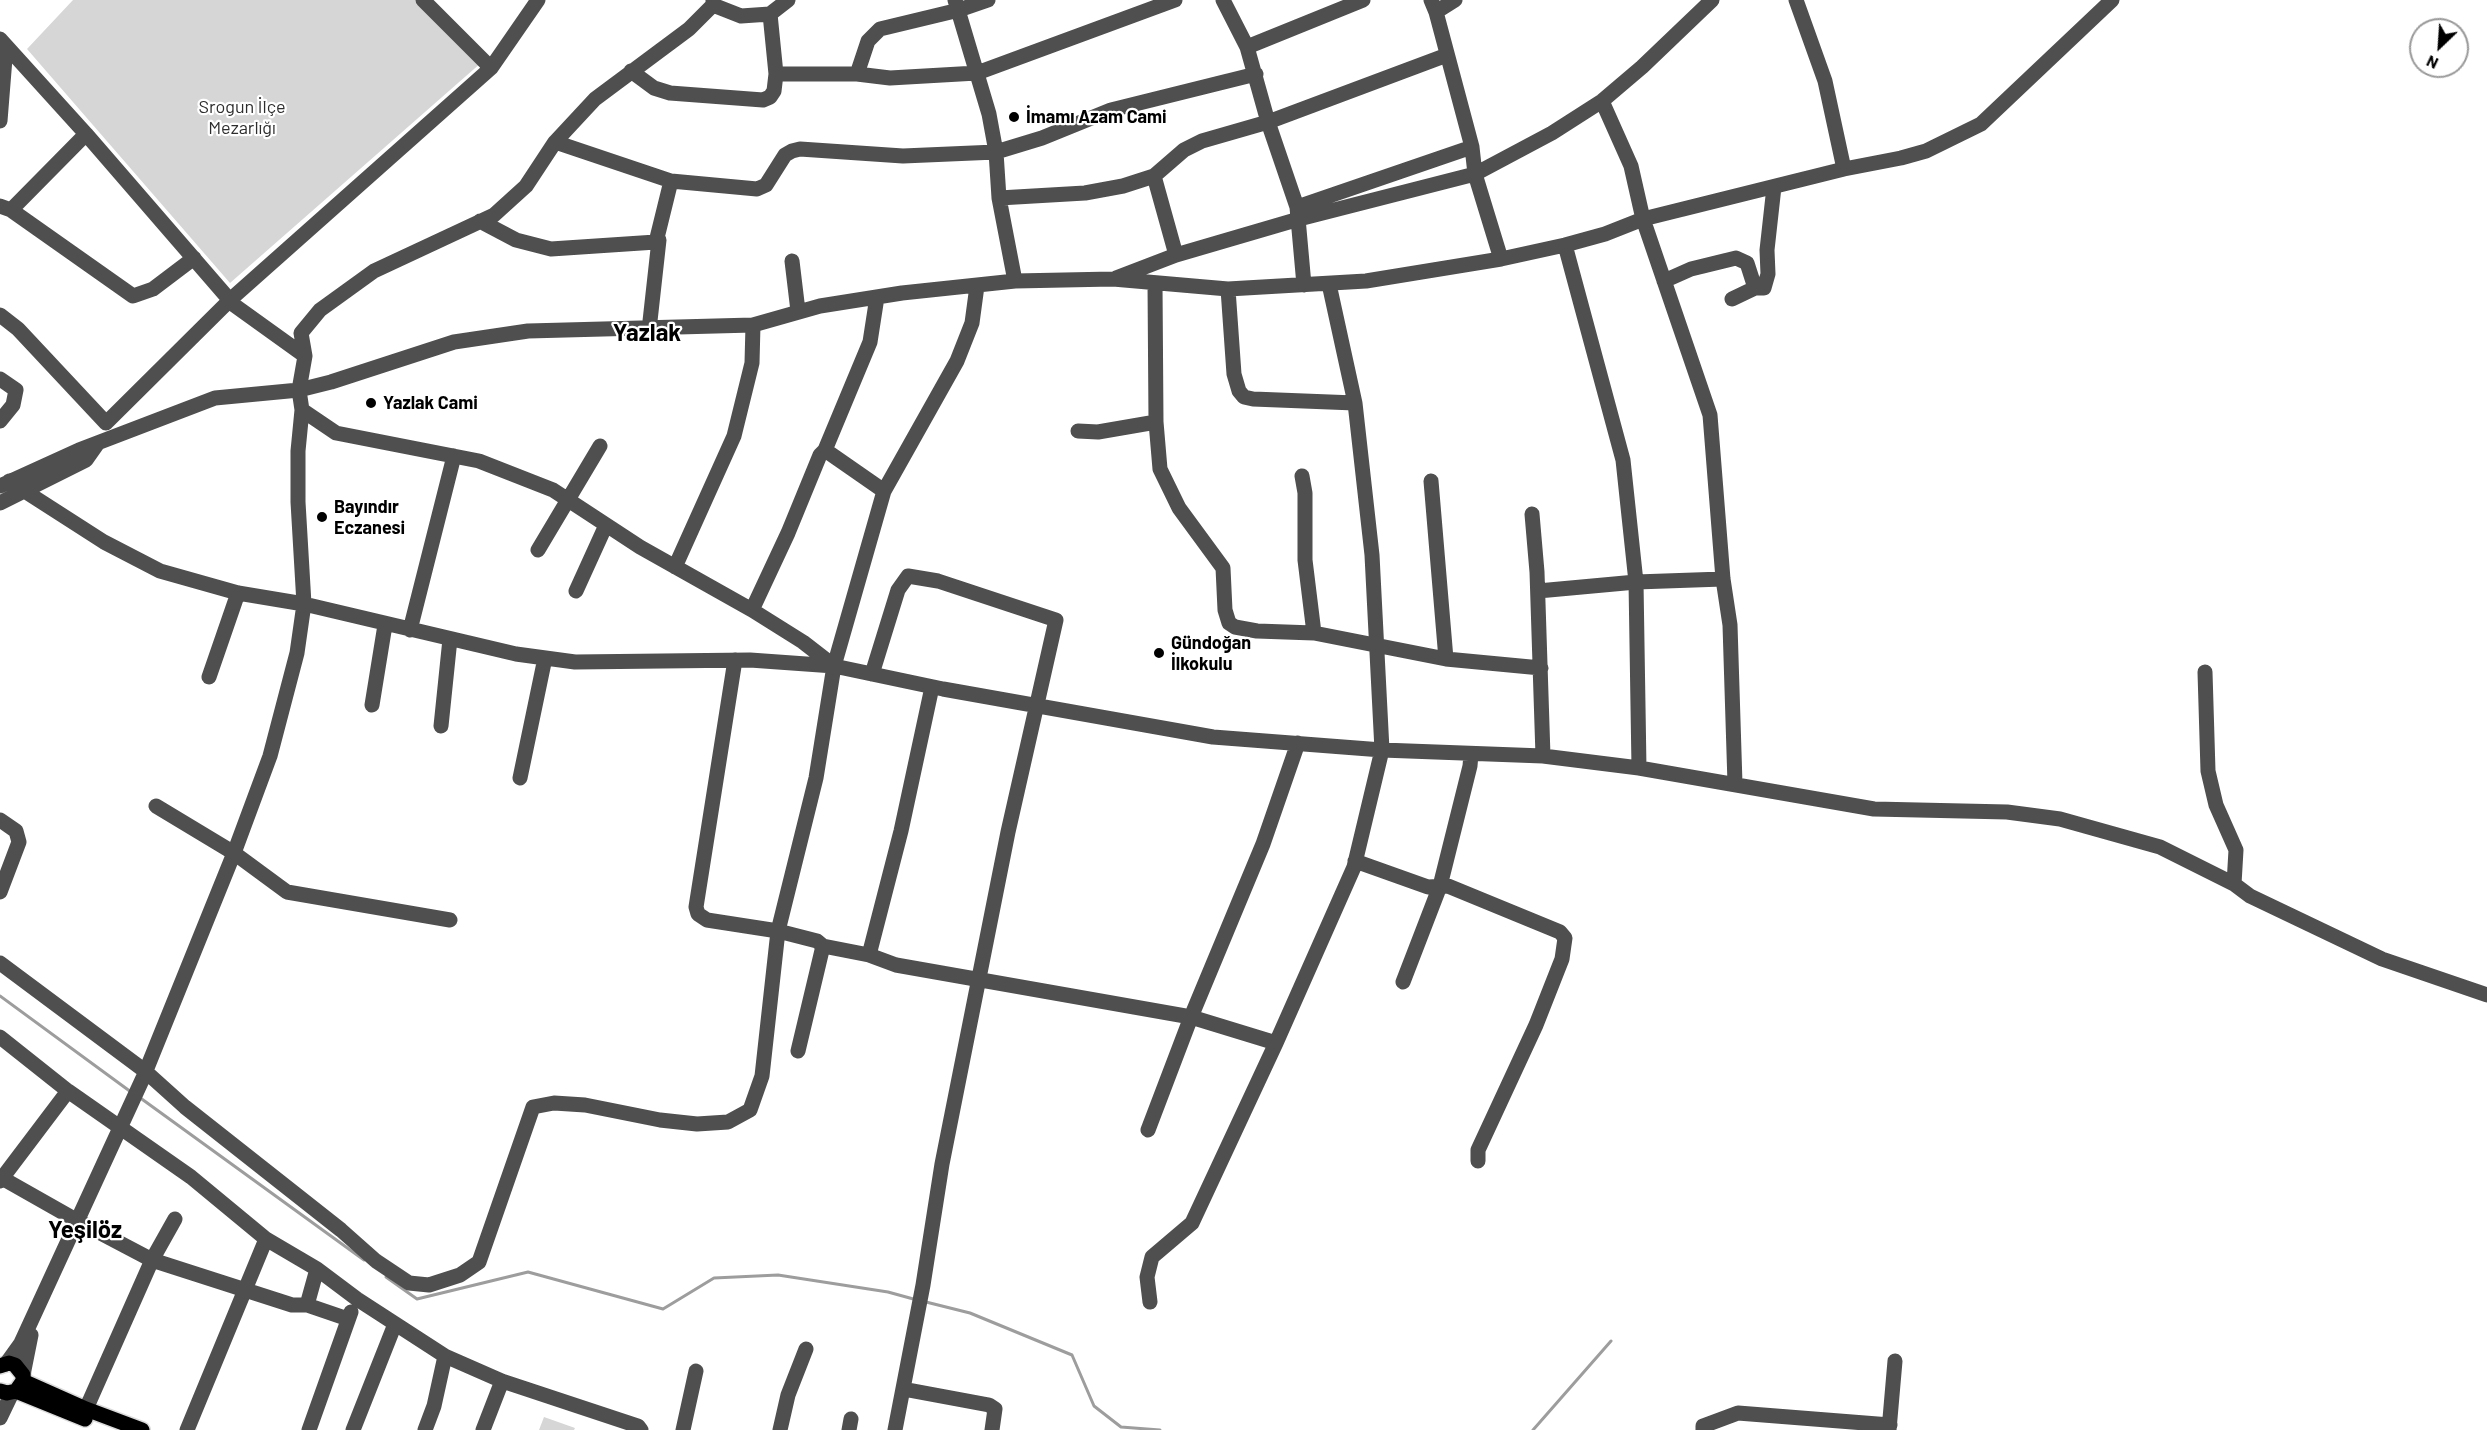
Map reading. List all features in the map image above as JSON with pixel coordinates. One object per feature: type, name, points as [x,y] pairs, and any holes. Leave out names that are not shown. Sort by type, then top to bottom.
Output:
[{"type":"main road","points":[[2,1364],[15,1365],[15,1386]]},
{"type":"main road","points":[[15,1386],[142,1430]]},
{"type":"main road","points":[[15,1386],[113,1430]]},
{"type":"street","points":[[423,0],[491,68]]},
{"type":"street","points":[[0,503],[86,460],[106,423],[231,299],[491,68],[538,0]]},
{"type":"street","points":[[2,1364],[21,1343],[144,1075],[234,854],[270,756],[297,653],[304,604],[298,492],[298,451],[302,410],[299,390],[305,356],[301,333],[320,310],[374,271],[494,215],[526,186],[555,142],[595,99],[720,3],[741,16],[770,14],[788,0]]},
{"type":"street","points":[[857,74],[868,41],[880,29],[957,5],[988,0]]},
{"type":"street","points":[[776,75],[857,74],[890,78],[977,73],[1175,0]]},
{"type":"street","points":[[1223,0],[1247,47],[1268,122],[1298,213],[1304,285]]},
{"type":"street","points":[[1247,47],[1363,0]]},
{"type":"street","points":[[1455,0],[1433,6],[1472,147],[1475,174],[1501,259]]},
{"type":"street","points":[[1298,213],[1475,174],[1552,133],[1602,101],[1642,67],[1712,0]]},
{"type":"street","points":[[1796,0],[1824,81],[1844,170]]},
{"type":"street","points":[[5,484],[79,450],[215,398],[299,390],[331,382],[454,342],[528,331],[649,330],[753,325],[798,311],[877,297],[1015,281],[1113,279],[1228,289],[1366,281],[1501,259],[1565,245],[1605,234],[1643,219],[1926,151],[1981,124],[2112,0]]},
{"type":"street","points":[[957,5],[989,114],[996,152],[999,198],[1015,281]]},
{"type":"street","points":[[631,71],[654,88],[670,93],[763,100],[770,97],[774,91],[776,75],[770,14]]},
{"type":"street","points":[[0,121],[3,43]]},
{"type":"street","points":[[3,43],[86,134],[234,304],[305,356]]},
{"type":"street","points":[[999,198],[1085,193],[1123,186],[1154,176],[1184,150],[1222,135],[1268,122],[1447,56]]},
{"type":"street","points":[[555,142],[671,181],[758,189],[766,185],[785,155],[800,149],[903,156],[996,152],[1042,138],[1111,110],[1256,74]]},
{"type":"street","points":[[1602,101],[1631,166],[1643,219],[1710,416],[1723,579],[1730,626],[1736,784]]},
{"type":"street","points":[[86,134],[6,208],[133,297],[153,290],[194,258]]},
{"type":"street","points":[[1113,279],[1298,213],[1472,147]]},
{"type":"street","points":[[1154,176],[1176,255]]},
{"type":"street","points":[[656,242],[671,181]]},
{"type":"street","points":[[1732,299],[1755,288],[1764,288],[1768,274],[1767,250],[1774,187]]},
{"type":"street","points":[[480,221],[516,240],[551,249],[659,240],[649,330]]},
{"type":"street","points":[[1565,245],[1623,460],[1636,582],[1638,768]]},
{"type":"street","points":[[1664,281],[1691,269],[1736,258],[1748,263],[1755,288]]},
{"type":"street","points":[[792,261],[798,311]]},
{"type":"street","points":[[1155,283],[1156,422],[1160,469],[1179,508],[1223,568],[1225,610],[1229,623],[1235,627],[1257,630],[1314,633],[1446,659],[1541,668]]},
{"type":"street","points":[[1150,1302],[1147,1277],[1152,1257],[1192,1222],[1276,1043],[1355,861],[1382,750],[1372,555],[1355,403],[1329,284]]},
{"type":"street","points":[[0,963],[341,1230],[376,1261],[410,1283],[429,1285],[460,1275],[479,1262],[533,1107],[554,1103],[585,1105],[660,1120],[698,1124],[728,1122],[750,1110],[762,1076],[778,931],[816,778],[834,666],[884,490],[957,361],[972,323],[977,286]]},
{"type":"street","points":[[1228,289],[1234,374],[1239,391],[1244,397],[1355,403]]},
{"type":"street","points":[[752,610],[820,455],[825,450],[870,342],[877,297]]},
{"type":"street","points":[[0,315],[18,329],[106,423]]},
{"type":"street","points":[[675,567],[734,436],[752,363],[753,325]]},
{"type":"street","points":[[0,379],[16,390],[13,405],[0,421]]},
{"type":"street","points":[[302,410],[336,433],[479,461],[553,490],[640,547],[752,610],[803,642],[834,666]]},
{"type":"street","points":[[1078,431],[1098,432],[1156,422]]},
{"type":"street","points":[[538,550],[600,446]]},
{"type":"street","points":[[825,450],[884,490]]},
{"type":"street","points":[[410,630],[454,456]]},
{"type":"street","points":[[1302,476],[1305,493],[1305,560],[1314,633]]},
{"type":"street","points":[[1431,481],[1446,659]]},
{"type":"street","points":[[5,484],[24,490],[104,542],[160,571],[238,593],[304,604],[385,625],[545,658],[575,662],[735,660],[834,666],[933,687],[1213,737],[1382,750],[1543,756],[1638,768],[1874,809],[2007,812],[2060,819],[2160,847],[2234,884],[2250,896],[2382,960],[2487,995]]},
{"type":"street","points":[[1532,514],[1538,591],[1543,756]]},
{"type":"street","points":[[576,591],[606,525]]},
{"type":"street","points":[[872,674],[898,590],[908,576],[938,581],[1056,620],[1008,832],[942,1164],[923,1285],[895,1430]]},
{"type":"street","points":[[1538,591],[1636,582],[1723,579]]},
{"type":"street","points":[[209,677],[238,593]]},
{"type":"street","points":[[372,705],[385,625]]},
{"type":"street","points":[[441,726],[450,639]]},
{"type":"street","points":[[520,778],[545,658]]},
{"type":"street","points":[[735,660],[696,907],[698,914],[707,920],[778,931],[817,941],[823,946],[869,955],[896,965],[1191,1017],[1276,1043]]},
{"type":"street","points":[[2205,672],[2208,771],[2216,805],[2235,850],[2234,884]]},
{"type":"street","points":[[869,955],[901,831],[933,687]]},
{"type":"street","points":[[1148,1130],[1191,1017],[1263,844],[1298,743]]},
{"type":"street","points":[[1403,982],[1440,886],[1471,754]]},
{"type":"street","points":[[156,806],[234,854],[287,892],[450,920]]},
{"type":"street","points":[[0,820],[16,831],[19,842],[0,892]]},
{"type":"street","points":[[1355,861],[1428,887],[1448,886],[1560,932],[1565,938],[1562,959],[1536,1025],[1478,1150],[1478,1161]]},
{"type":"street","points":[[798,1051],[823,946]]},
{"type":"street","points":[[0,1036],[68,1091],[192,1177],[266,1239],[317,1269],[357,1299],[445,1356],[502,1381],[638,1426],[641,1430]]},
{"type":"street","points":[[68,1091],[1,1178],[152,1260],[292,1305],[307,1305],[348,1319]]},
{"type":"street","points":[[86,1409],[152,1260],[175,1220]]},
{"type":"street","points":[[187,1430],[266,1239]]},
{"type":"street","points":[[307,1305],[317,1269]]},
{"type":"street","points":[[309,1430],[357,1299]]},
{"type":"street","points":[[353,1430],[396,1324]]},
{"type":"street","points":[[0,1418],[15,1386],[31,1336],[29,1326]]},
{"type":"street","points":[[780,1430],[788,1395],[806,1348]]},
{"type":"street","points":[[425,1430],[434,1406],[445,1356]]},
{"type":"street","points":[[1703,1430],[1704,1426],[1738,1413],[1889,1428],[1895,1361]]},
{"type":"street","points":[[683,1430],[696,1371]]},
{"type":"street","points":[[483,1430],[502,1381]]},
{"type":"street","points":[[903,1389],[989,1405],[995,1409],[992,1430]]},
{"type":"green space","name":"Srogun İlçe Mezarlığı","points":[[73,0],[416,0],[482,62],[230,283],[27,49]]},
{"type":"green space","points":[[544,1417],[575,1428],[574,1430],[539,1430]]},
{"type":"waterway","points":[[0,996],[131,1092]]},
{"type":"waterway","points":[[139,1097],[364,1260]]},
{"type":"waterway","points":[[386,1277],[417,1299],[528,1272],[663,1309],[714,1278],[778,1275],[888,1292],[917,1300]]},
{"type":"waterway","points":[[926,1302],[970,1313],[1072,1355],[1094,1406],[1121,1427],[1160,1430]]},
{"type":"waterway","points":[[1533,1430],[1611,1341]]},
{"type":"place","name":"İmamı Azam Cami","points":[[1014,117]]},
{"type":"place","name":"Yazlak Cami","points":[[371,403]]},
{"type":"place","name":"Bayındır Eczanesi","points":[[322,517]]},
{"type":"place","name":"Gündoğan İlkokulu","points":[[1159,653]]},
{"type":"district","name":"Yazlak","points":[[647,333]]},
{"type":"district","name":"Yeşilöz","points":[[85,1230]]}]
